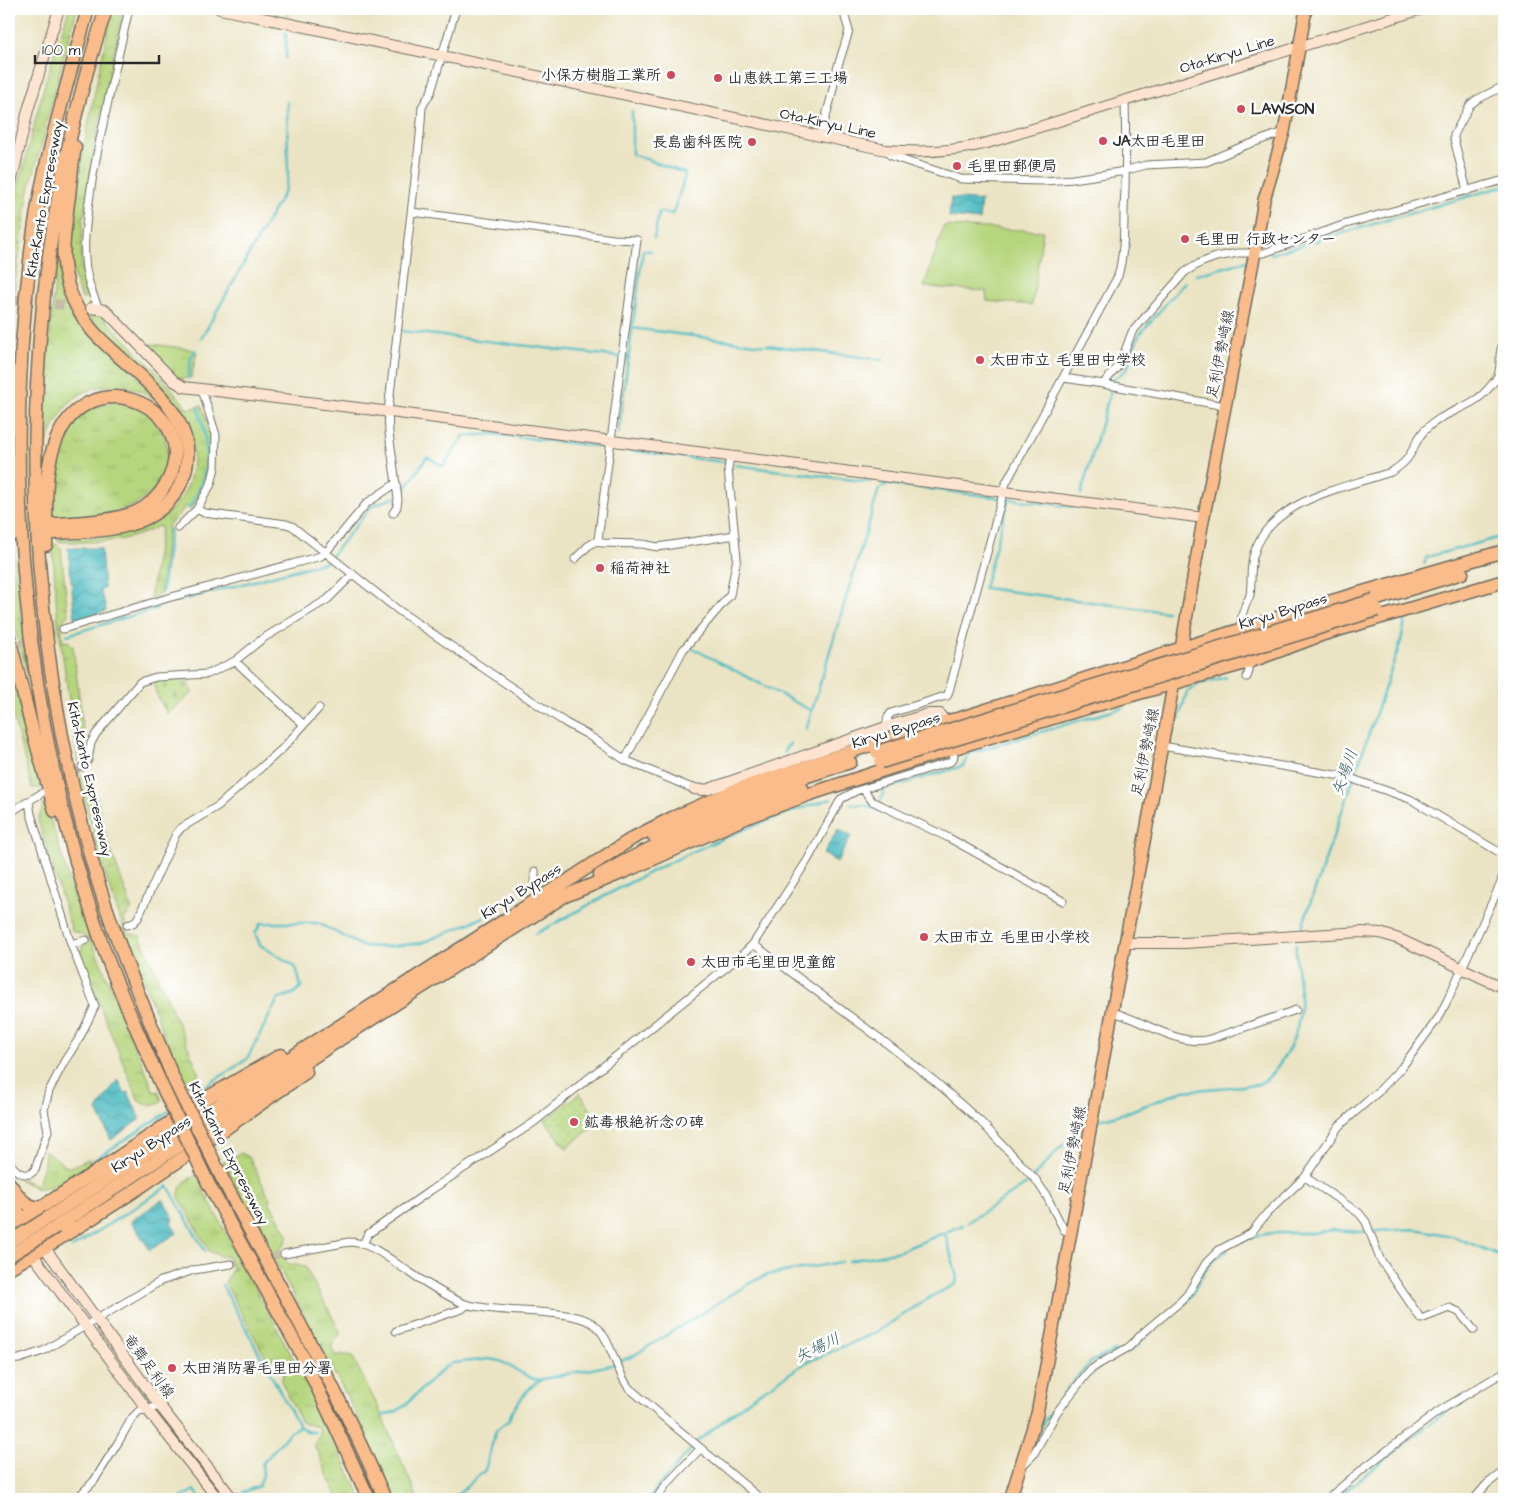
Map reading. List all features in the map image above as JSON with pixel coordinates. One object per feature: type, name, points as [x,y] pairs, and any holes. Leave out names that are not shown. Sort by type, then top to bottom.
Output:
[{"type":"highway","name":"Kita-Kanto Expressway","points":[[88,9],[53,141],[34,229],[24,316],[21,381],[20,503],[24,561],[38,691],[64,815],[93,919],[122,998],[209,1185],[305,1362],[369,1499]]},
{"type":"highway","name":"Kita-Kanto Expressway","points":[[106,9],[82,87],[67,145],[58,192],[44,290],[39,352],[35,490],[40,578],[59,729],[91,860],[106,907],[142,1004],[174,1080],[222,1178],[318,1358],[385,1499]]},
{"type":"highway","points":[[52,685],[52,625],[46,568],[47,521],[49,472],[54,444],[61,428],[70,416],[90,402],[120,396],[134,400],[154,411],[174,441],[175,457],[170,478],[158,496],[147,506],[118,518],[54,528],[98,531],[140,521],[156,513],[163,508],[177,490],[184,473],[187,458],[185,439],[178,421],[166,400],[90,328],[78,310],[66,276],[64,233],[75,148],[97,37]]},
{"type":"highway","points":[[9,416],[25,267],[34,229]]},
{"type":"highway","points":[[570,880],[633,838],[672,818],[738,790],[945,722],[1315,606],[1504,551]]},
{"type":"highway","name":"Kiryu Bypass","points":[[340,1032],[541,897],[570,880],[626,850],[740,798],[1375,605],[1504,560]]},
{"type":"highway","name":"Kiryu Bypass","points":[[1375,605],[1504,572]]},
{"type":"highway","points":[[560,898],[750,816],[890,768],[1072,712],[1249,662],[1324,634],[1504,581]]},
{"type":"highway","points":[[9,637],[67,856],[93,919]]},
{"type":"highway","name":"Kiryu Bypass","points":[[49,1217],[340,1032],[560,898],[623,862],[719,818],[879,757]]},
{"type":"highway","points":[[9,1242],[49,1217],[231,1083],[299,1045],[340,1032]]},
{"type":"highway","points":[[9,1268],[45,1248],[106,1209],[320,1062],[340,1032]]},
{"type":"highway","points":[[9,1183],[28,1205],[49,1217]]},
{"type":"highway","points":[[9,1200],[45,1248]]},
{"type":"highway","points":[[33,1255],[10,1225],[23,1219],[49,1217]]},
{"type":"highway","points":[[9,1256],[49,1217]]},
{"type":"main road","name":"足利伊勢崎線","points":[[1010,1499],[1037,1414],[1264,200],[1284,132],[1301,47],[1306,9]]},
{"type":"street","points":[[9,192],[28,110],[59,9]]},
{"type":"street","points":[[130,9],[103,122],[87,222],[84,252],[86,268],[95,309],[105,310],[179,386],[730,457],[1003,496],[1204,518]]},
{"type":"street","name":"Ota-Kiryu Line","points":[[220,9],[820,137],[886,150],[930,152],[971,147],[1422,9]]},
{"type":"street","points":[[393,513],[397,507],[398,499],[388,433],[388,412],[412,212],[422,107],[431,92],[456,9]]},
{"type":"street","points":[[820,137],[835,76],[849,31],[844,17],[846,9]]},
{"type":"street","points":[[1467,191],[1454,135],[1470,105],[1504,86]]},
{"type":"street","points":[[886,727],[891,713],[946,696],[949,692],[1006,483],[1113,286],[1120,267],[1126,170],[1125,101]]},
{"type":"street","points":[[886,150],[890,155],[900,159],[961,179],[1044,181],[1100,176],[1146,165],[1206,162],[1284,132]]},
{"type":"street","points":[[1110,386],[1132,332],[1185,272],[1200,263],[1216,257],[1238,253],[1264,253],[1346,224],[1504,180]]},
{"type":"street","points":[[412,212],[614,239],[637,240],[598,540]]},
{"type":"street","points":[[1247,676],[1249,662],[1240,631],[1240,623],[1245,605],[1250,597],[1253,556],[1258,544],[1274,522],[1288,510],[1299,504],[1398,468],[1406,460],[1425,430],[1439,418],[1477,399],[1496,379],[1500,369],[1500,348],[1504,343]]},
{"type":"street","points":[[1064,378],[1225,406]]},
{"type":"street","points":[[178,528],[197,509],[211,484],[215,468],[217,452],[216,435],[202,390]]},
{"type":"street","points":[[625,760],[683,650],[730,595],[737,558],[728,469],[730,457]]},
{"type":"street","points":[[63,630],[168,598],[329,555],[367,503],[396,487]]},
{"type":"street","points":[[197,509],[204,513],[292,526],[434,635],[566,723],[588,735],[625,760],[694,789],[709,789],[886,727],[937,713],[940,714],[945,722],[953,749],[954,756],[950,762],[848,794],[841,799],[806,861],[753,944],[533,1123],[368,1234],[363,1244]]},
{"type":"street","points":[[598,540],[602,543],[642,544],[658,547],[735,535]]},
{"type":"street","points":[[575,559],[588,546],[598,540]]},
{"type":"street","points":[[82,767],[88,760],[91,743],[96,734],[140,682],[156,677],[208,674],[235,661],[270,634],[328,599],[353,574]]},
{"type":"street","points":[[235,661],[303,724]]},
{"type":"street","points":[[127,925],[133,923],[138,918],[176,834],[181,828],[218,806],[283,748],[318,708]]},
{"type":"street","points":[[1162,746],[1347,778],[1410,799],[1504,855]]},
{"type":"street","points":[[863,789],[872,801],[949,838],[1063,901]]},
{"type":"street","points":[[9,813],[42,793]]},
{"type":"street","points":[[9,1162],[14,1169],[22,1174],[30,1174],[35,1170],[48,1131],[44,1110],[49,1091],[94,1009],[94,1003],[71,944],[46,866],[29,802]]},
{"type":"street","points":[[534,872],[535,888],[541,897]]},
{"type":"street","points":[[1021,1467],[1033,1455],[1057,1412],[1089,1371],[1128,1347],[1180,1302],[1187,1295],[1206,1263],[1219,1250],[1251,1234],[1267,1213],[1305,1177],[1339,1126],[1378,1092],[1421,1044],[1439,1017],[1463,969],[1504,872]]},
{"type":"street","points":[[1126,944],[1361,932],[1380,933],[1399,939],[1504,988]]},
{"type":"street","points":[[71,944],[86,940]]},
{"type":"street","points":[[753,944],[937,1083],[981,1122],[1034,1177],[1064,1230],[1071,1233]]},
{"type":"street","points":[[1113,1012],[1185,1040],[1198,1042],[1210,1040],[1296,1010]]},
{"type":"street","points":[[1305,1177],[1359,1213],[1370,1231],[1380,1259],[1421,1319],[1450,1308],[1459,1312],[1474,1330]]},
{"type":"street","points":[[284,1254],[349,1242],[363,1244],[374,1249],[437,1290],[467,1305],[494,1310],[574,1316],[591,1322],[602,1333],[618,1371],[630,1388],[761,1499]]},
{"type":"street","name":"竜舞足利線","points":[[45,1248],[160,1406],[233,1499]]},
{"type":"street","points":[[33,1255],[146,1408],[218,1499]]},
{"type":"street","points":[[9,1360],[19,1359],[43,1351],[161,1281],[194,1270],[231,1264]]},
{"type":"street","points":[[396,1330],[462,1309],[467,1305]]},
{"type":"street","points":[[1327,1499],[1364,1468],[1439,1411],[1504,1372]]},
{"type":"street","points":[[76,1499],[83,1494],[100,1473],[132,1418],[139,1411],[146,1408],[160,1406]]},
{"type":"street","points":[[656,1499],[665,1486],[701,1448]]},
{"type":"street","points":[[1474,1499],[1487,1484],[1504,1470]]},
{"type":"green space","points":[[69,9],[77,9],[28,194],[14,292],[11,291],[10,306],[12,307],[9,347],[9,238],[16,196],[46,79]]},
{"type":"green space","points":[[113,9],[123,9],[123,11],[98,129],[83,221],[82,271],[88,296],[87,299],[82,299],[76,281],[71,252],[73,220],[90,114]]},
{"type":"green space","points":[[944,226],[1043,231],[1032,305],[987,301],[986,291],[924,287]]},
{"type":"green space","points":[[58,247],[67,292],[157,401],[136,389],[124,386],[98,387],[87,391],[76,397],[63,411],[44,450],[46,375]]},
{"type":"green space","points":[[97,314],[103,317],[167,383],[187,408],[191,409],[201,405],[211,434],[212,459],[206,483],[191,510],[186,507],[168,526],[160,593],[157,597],[150,599],[161,527],[159,526],[134,536],[111,541],[60,542],[57,539],[120,535],[140,529],[160,519],[175,505],[186,490],[192,472],[193,454],[190,435],[183,416],[172,397],[89,315]]},
{"type":"green space","points":[[151,344],[190,349],[197,352],[191,378],[179,379],[149,350]]},
{"type":"green space","points":[[116,401],[147,412],[163,433],[167,456],[166,467],[161,478],[146,497],[127,508],[96,515],[53,518],[56,468],[63,439],[83,410]]},
{"type":"green space","points":[[10,438],[11,518],[9,519],[9,441]]},
{"type":"green space","points":[[52,542],[61,548],[68,615],[61,623],[63,642],[68,641],[73,646],[85,747],[78,762],[58,623]]},
{"type":"green space","points":[[9,543],[13,543],[28,675],[16,632],[9,616]]},
{"type":"green space","points":[[9,663],[42,788],[32,788],[9,701]]},
{"type":"green space","points":[[185,678],[193,692],[167,714],[156,693],[153,681]]},
{"type":"green space","points":[[80,774],[83,778],[91,777],[107,840],[132,909],[124,919],[128,933],[140,936],[198,1070],[196,1080],[188,1086],[176,1064],[128,941],[101,859]]},
{"type":"green space","points":[[44,804],[46,804],[72,890],[92,942],[154,1092],[158,1091],[162,1101],[156,1104],[148,1105],[139,1101],[79,956],[83,945],[87,943],[84,935],[72,931],[38,820]]},
{"type":"green space","points":[[580,1093],[599,1123],[566,1148],[545,1120]]},
{"type":"green space","points":[[45,1150],[67,1167],[89,1159],[91,1164],[60,1185],[37,1189],[19,1179],[38,1185],[44,1165]]},
{"type":"green space","points":[[241,1153],[249,1157],[269,1197],[270,1203],[288,1235],[284,1246],[279,1249],[287,1263],[305,1267],[341,1333],[331,1347],[336,1356],[341,1354],[352,1356],[378,1407],[418,1499],[396,1499],[355,1412],[227,1171],[223,1161]]},
{"type":"green space","points":[[197,1175],[203,1185],[201,1186],[312,1394],[362,1499],[338,1499],[314,1444],[320,1434],[318,1427],[302,1423],[281,1381],[285,1370],[288,1368],[284,1361],[266,1358],[225,1283],[231,1271],[234,1270],[227,1256],[223,1257],[209,1251],[179,1197],[180,1189],[184,1183]]},
{"type":"water","points":[[951,198],[981,201],[979,220],[949,217]]},
{"type":"water","points":[[68,548],[101,548],[104,589],[100,590],[106,611],[75,620]]},
{"type":"water","points":[[838,829],[851,836],[837,862],[823,854]]},
{"type":"water","points":[[118,1079],[125,1093],[128,1092],[140,1119],[111,1140],[97,1110]]},
{"type":"water","points":[[163,1199],[174,1219],[171,1223],[177,1233],[150,1250],[131,1221]]},
{"type":"waterway","points":[[288,15],[289,9]]},
{"type":"waterway","points":[[286,33],[286,58]]},
{"type":"waterway","points":[[201,339],[284,192],[288,176],[287,102]]},
{"type":"waterway","points":[[632,111],[632,154],[684,173],[685,176],[673,214],[659,212],[654,238]]},
{"type":"waterway","points":[[1271,254],[1504,186]]},
{"type":"waterway","points":[[618,433],[643,250],[651,251]]},
{"type":"waterway","points":[[1196,275],[1247,261]]},
{"type":"waterway","points":[[1081,494],[1114,379],[1127,369],[1139,335],[1185,282]]},
{"type":"waterway","points":[[632,328],[763,345]]},
{"type":"waterway","points":[[402,331],[629,358]]},
{"type":"waterway","points":[[767,345],[883,360]]},
{"type":"waterway","points":[[188,378],[191,358],[195,350]]},
{"type":"waterway","points":[[189,508],[205,471],[205,434],[198,408]]},
{"type":"waterway","points":[[174,602],[326,562],[372,506],[401,495],[427,457],[443,466],[464,436],[493,434],[603,447]]},
{"type":"waterway","points":[[617,449],[724,462]]},
{"type":"waterway","points":[[735,465],[870,482]]},
{"type":"waterway","points":[[882,483],[1074,507]]},
{"type":"waterway","points":[[806,730],[879,489],[888,484]]},
{"type":"waterway","points":[[1009,498],[984,588],[1167,612]]},
{"type":"waterway","points":[[162,593],[170,529]]},
{"type":"waterway","name":"矢場川","points":[[1424,564],[1427,557],[1504,536]]},
{"type":"waterway","points":[[67,635],[158,608]]},
{"type":"waterway","name":"矢場川","points":[[1301,930],[1401,641],[1405,621]]},
{"type":"waterway","points":[[692,648],[812,711]]},
{"type":"waterway","points":[[1178,719],[1187,692],[1199,684],[1226,677]]},
{"type":"waterway","points":[[881,800],[884,789],[963,766],[968,755],[973,752],[1122,708]]},
{"type":"waterway","points":[[785,753],[785,749],[791,743]]},
{"type":"waterway","points":[[535,934],[687,854],[768,820],[831,799]]},
{"type":"waterway","points":[[850,804],[865,805],[886,813]]},
{"type":"waterway","points":[[188,1098],[247,1059],[278,999],[295,993],[301,987],[297,970],[293,965],[260,945],[255,933],[261,923],[318,923],[362,946],[384,947],[422,943],[484,917]]},
{"type":"waterway","name":"矢場川","points":[[1099,1120],[1128,1112],[1183,1091],[1255,1085],[1268,1078],[1285,1056],[1298,1026],[1300,994],[1296,944]]},
{"type":"waterway","points":[[94,1160],[169,1111]]},
{"type":"waterway","name":"矢場川","points":[[968,1222],[1028,1183],[1081,1128]]},
{"type":"waterway","points":[[72,1248],[168,1186],[205,1251]]},
{"type":"waterway","points":[[848,1261],[900,1251],[963,1225]]},
{"type":"waterway","points":[[1243,1241],[1254,1236],[1272,1233],[1416,1229],[1452,1236],[1504,1257]]},
{"type":"waterway","name":"矢場川","points":[[649,1499],[699,1440],[753,1397],[807,1362],[875,1333],[932,1296],[956,1284],[957,1277],[945,1233]]},
{"type":"waterway","points":[[1167,1317],[1187,1302],[1210,1263],[1227,1250]]},
{"type":"waterway","points":[[382,1416],[403,1407],[445,1367],[453,1363],[489,1359],[500,1361],[538,1380],[611,1365],[633,1356],[750,1283],[767,1275],[841,1262]]},
{"type":"waterway","points":[[222,1285],[299,1426],[308,1432],[315,1432]]},
{"type":"waterway","points":[[1130,1351],[1151,1331]]},
{"type":"waterway","points":[[1030,1453],[1043,1423],[1068,1388],[1091,1362],[1115,1351]]},
{"type":"waterway","points":[[1336,1499],[1444,1413],[1504,1378]]},
{"type":"waterway","points":[[453,1499],[485,1470],[496,1430],[509,1420],[512,1411],[527,1391],[541,1381]]},
{"type":"waterway","points":[[243,1492],[259,1486],[263,1475],[262,1464],[289,1433],[299,1426]]},
{"type":"waterway","points":[[179,1499],[194,1490],[202,1499]]},
{"type":"tunnel","points":[[9,299],[83,307]]},
{"type":"tunnel","points":[[9,647],[63,629]]},
{"type":"tunnel","points":[[55,785],[82,767]]},
{"type":"tunnel","points":[[86,940],[127,925]]},
{"type":"tunnel","points":[[231,1264],[284,1254]]},
{"type":"place","name":"小保方樹脂工業所","points":[[671,75]]},
{"type":"place","name":"山恵鉄工第三工場","points":[[718,78]]},
{"type":"place","name":"LAWSON","points":[[1241,109]]},
{"type":"place","name":"JA太田毛里田","points":[[1103,141]]},
{"type":"place","name":"長島歯科医院","points":[[752,142]]},
{"type":"place","name":"毛里田郵便局","points":[[957,166]]},
{"type":"place","name":"毛里田 行政センター","points":[[1185,239]]},
{"type":"place","name":"太田市立 毛里田中学校","points":[[980,360]]},
{"type":"place","name":"稲荷神社","points":[[600,568]]},
{"type":"place","name":"太田市立 毛里田小学校","points":[[924,937]]},
{"type":"place","name":"太田市毛里田児童館","points":[[691,962]]},
{"type":"place","name":"鉱毒根絶祈念の碑","points":[[574,1122]]},
{"type":"place","name":"太田消防署毛里田分署","points":[[172,1368]]}]
